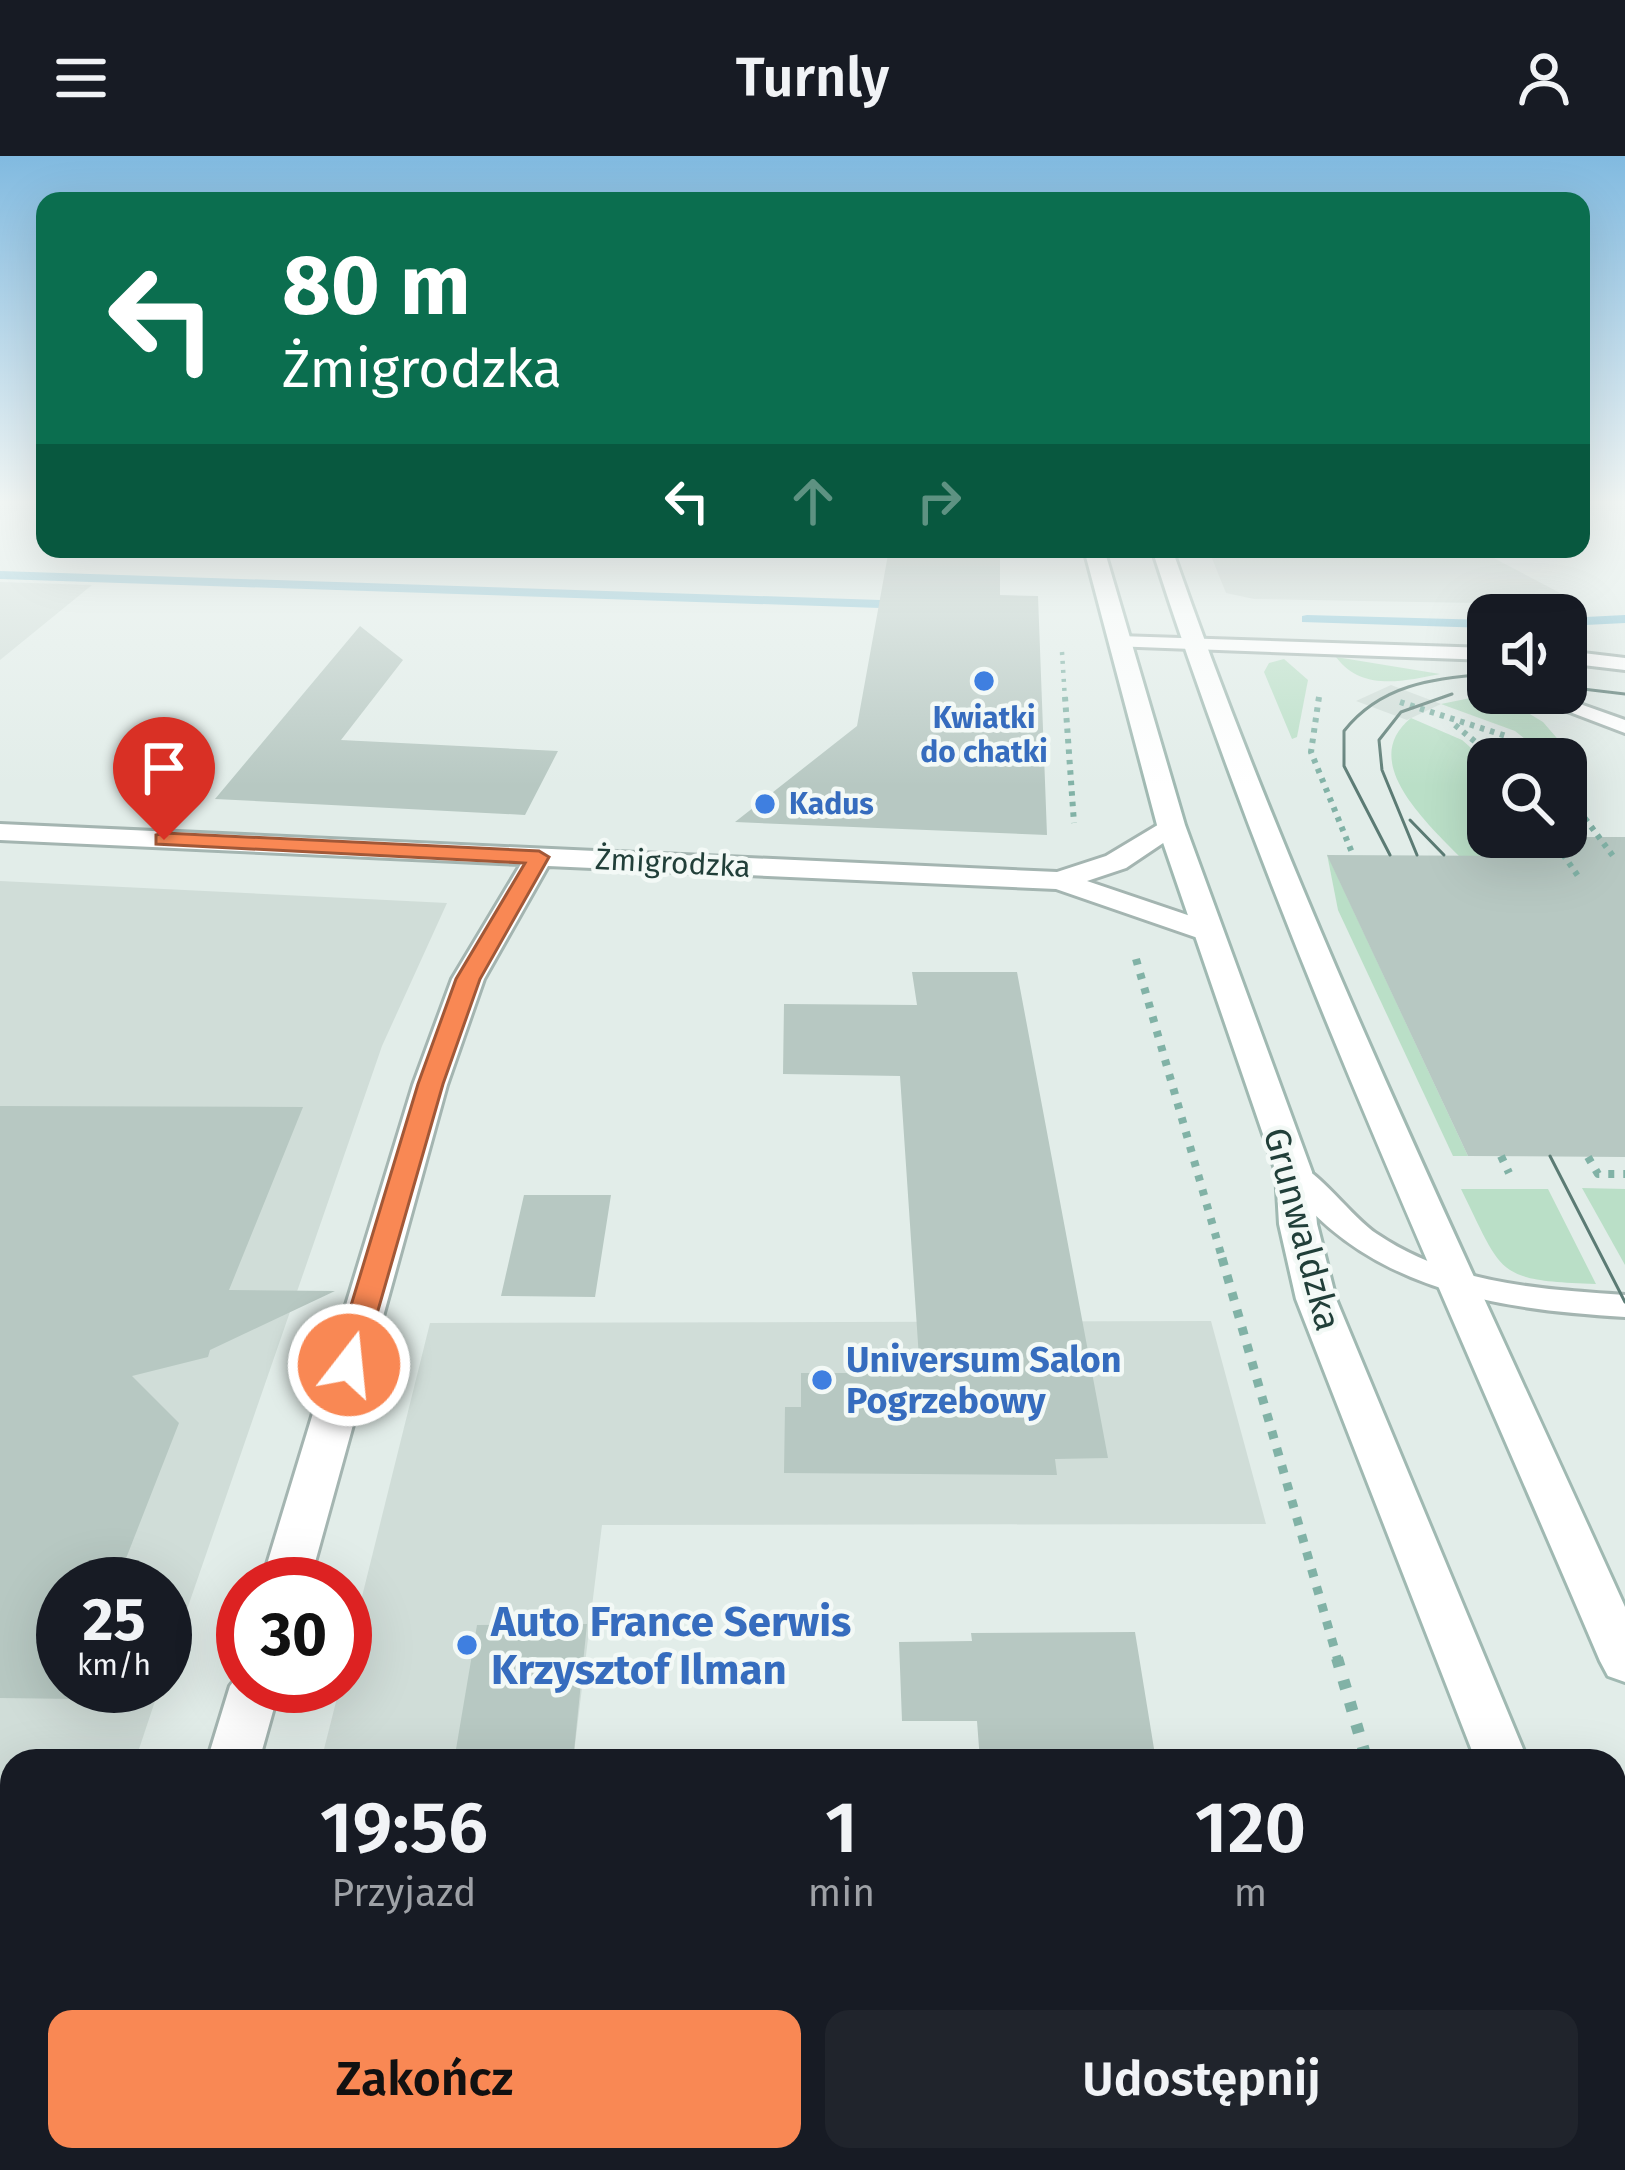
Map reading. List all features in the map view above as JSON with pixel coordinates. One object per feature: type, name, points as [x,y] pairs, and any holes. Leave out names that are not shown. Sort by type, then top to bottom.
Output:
[{"type":"street","name":"Grunwaldzka","points":[[1107,598],[1171,825],[1294,1172],[1306,1260],[1336,1357],[1497,1749]]},
{"type":"street","points":[[1179,598],[1288,894],[1625,1660]]},
{"type":"street","name":"Żmigrodzka","points":[[1059,881],[1116,862],[1171,825]]},
{"type":"street","name":"Żmigrodzka","points":[[0,832],[1059,881],[1206,931]]},
{"type":"street","points":[[293,1557],[430,1084],[468,979],[539,857]]},
{"type":"street","points":[[237,1749],[247,1713]]},
{"type":"lane","points":[[1119,642],[1467,653]]},
{"type":"lane","points":[[1412,651],[1467,671]]},
{"type":"lane","points":[[1587,659],[1625,664]]},
{"type":"lane","points":[[1587,713],[1625,727]]},
{"type":"lane","points":[[1569,714],[1602,744]]},
{"type":"lane","points":[[1294,1172],[1351,1231],[1464,1290],[1518,1300],[1625,1306]]},
{"type":"path","points":[[1062,651],[1074,831]]},
{"type":"path","points":[[1320,686],[1311,752],[1353,855]]},
{"type":"path","points":[[1471,738],[1449,720],[1507,738]]},
{"type":"path","points":[[1587,822],[1613,856]]},
{"type":"path","points":[[1566,858],[1578,876]]},
{"type":"path","points":[[1130,938],[1364,1749]]},
{"type":"path","points":[[1501,1156],[1509,1173]]},
{"type":"path","points":[[1588,1157],[1598,1174],[1625,1174]]},
{"type":"shaded area","points":[[0,598],[76,598],[0,660]]},
{"type":"shaded area","points":[[1249,598],[1467,598],[1467,603],[1254,599]]},
{"type":"shaded area","points":[[1391,685],[1441,704],[1407,720],[1356,701]]},
{"type":"shaded area","points":[[0,881],[447,903],[382,1046],[192,1595],[192,1557],[36,1557],[36,1713],[151,1713],[139,1749],[0,1749]]},
{"type":"shaded area","name":"Universum Salon Pogrzebowy","points":[[1211,1321],[1266,1524],[602,1525],[574,1749],[324,1749],[333,1713],[372,1713],[372,1557],[430,1323]]},
{"type":"green space","points":[[1336,657],[1440,674],[1371,680],[1346,668]]},
{"type":"green space","points":[[1284,659],[1308,680],[1297,737],[1292,739],[1264,672],[1269,663]]},
{"type":"green space","points":[[1467,699],[1467,713],[1441,704]]},
{"type":"green space","points":[[1468,714],[1530,714],[1557,738],[1524,738]]},
{"type":"green space","points":[[1411,718],[1467,744],[1467,858],[1526,858],[1541,880],[1485,884],[1413,805],[1392,760],[1395,738]]},
{"type":"green space","points":[[1327,854],[1468,1156],[1453,1156],[1338,910]]},
{"type":"green space","points":[[1582,1188],[1625,1189],[1625,1265]]},
{"type":"green space","points":[[1461,1189],[1548,1189],[1596,1284],[1538,1280],[1507,1268],[1486,1240]]},
{"type":"building","points":[[880,598],[1038,598],[1047,835],[735,822],[857,726]]},
{"type":"building","points":[[360,626],[403,660],[341,740],[558,751],[525,815],[215,799]]},
{"type":"building","points":[[1587,837],[1625,837],[1625,1157],[1468,1156],[1327,855],[1587,858]]},
{"type":"building","points":[[912,972],[1017,972],[1108,1458],[1055,1459],[1057,1475],[784,1473],[785,1407],[801,1407],[801,1373],[920,1373],[900,1076],[783,1074],[784,1004],[917,1005]]},
{"type":"building","points":[[0,1106],[303,1107],[229,1290],[335,1291],[210,1350],[208,1357],[132,1376],[179,1423],[127,1557],[36,1557],[36,1698],[0,1698]]},
{"type":"building","points":[[524,1195],[611,1195],[595,1297],[501,1296]]},
{"type":"building","points":[[587,1624],[574,1749],[456,1749],[477,1625]]},
{"type":"building","points":[[1135,1632],[1154,1749],[979,1749],[977,1721],[902,1721],[899,1642],[972,1641],[971,1633]]},
{"type":"waterway","points":[[697,598],[910,605]]},
{"type":"waterway","points":[[1307,619],[1467,623]]},
{"type":"waterway","points":[[1587,621],[1625,619]]},
{"type":"tram line","points":[[1390,855],[1344,766],[1344,731],[1391,694],[1467,676]]},
{"type":"tram line","points":[[1587,689],[1625,694]]},
{"type":"tram line","points":[[1417,855],[1382,770],[1379,740],[1401,712],[1452,694]]},
{"type":"tram line","points":[[1410,820],[1444,855]]},
{"type":"tram line","points":[[1550,1156],[1625,1302]]},
{"type":"place","name":"Kwiatki do chatki","points":[[984,681]]},
{"type":"place","name":"Kadus","points":[[765,804]]},
{"type":"place","name":"Universum Salon Pogrzebowy","points":[[822,1380]]},
{"type":"place","name":"Auto France Serwis Krzysztof Ilman","points":[[467,1645]]},
{"type":"route","points":[[164,840],[539,857],[468,979],[430,1084],[349,1365]]}]
